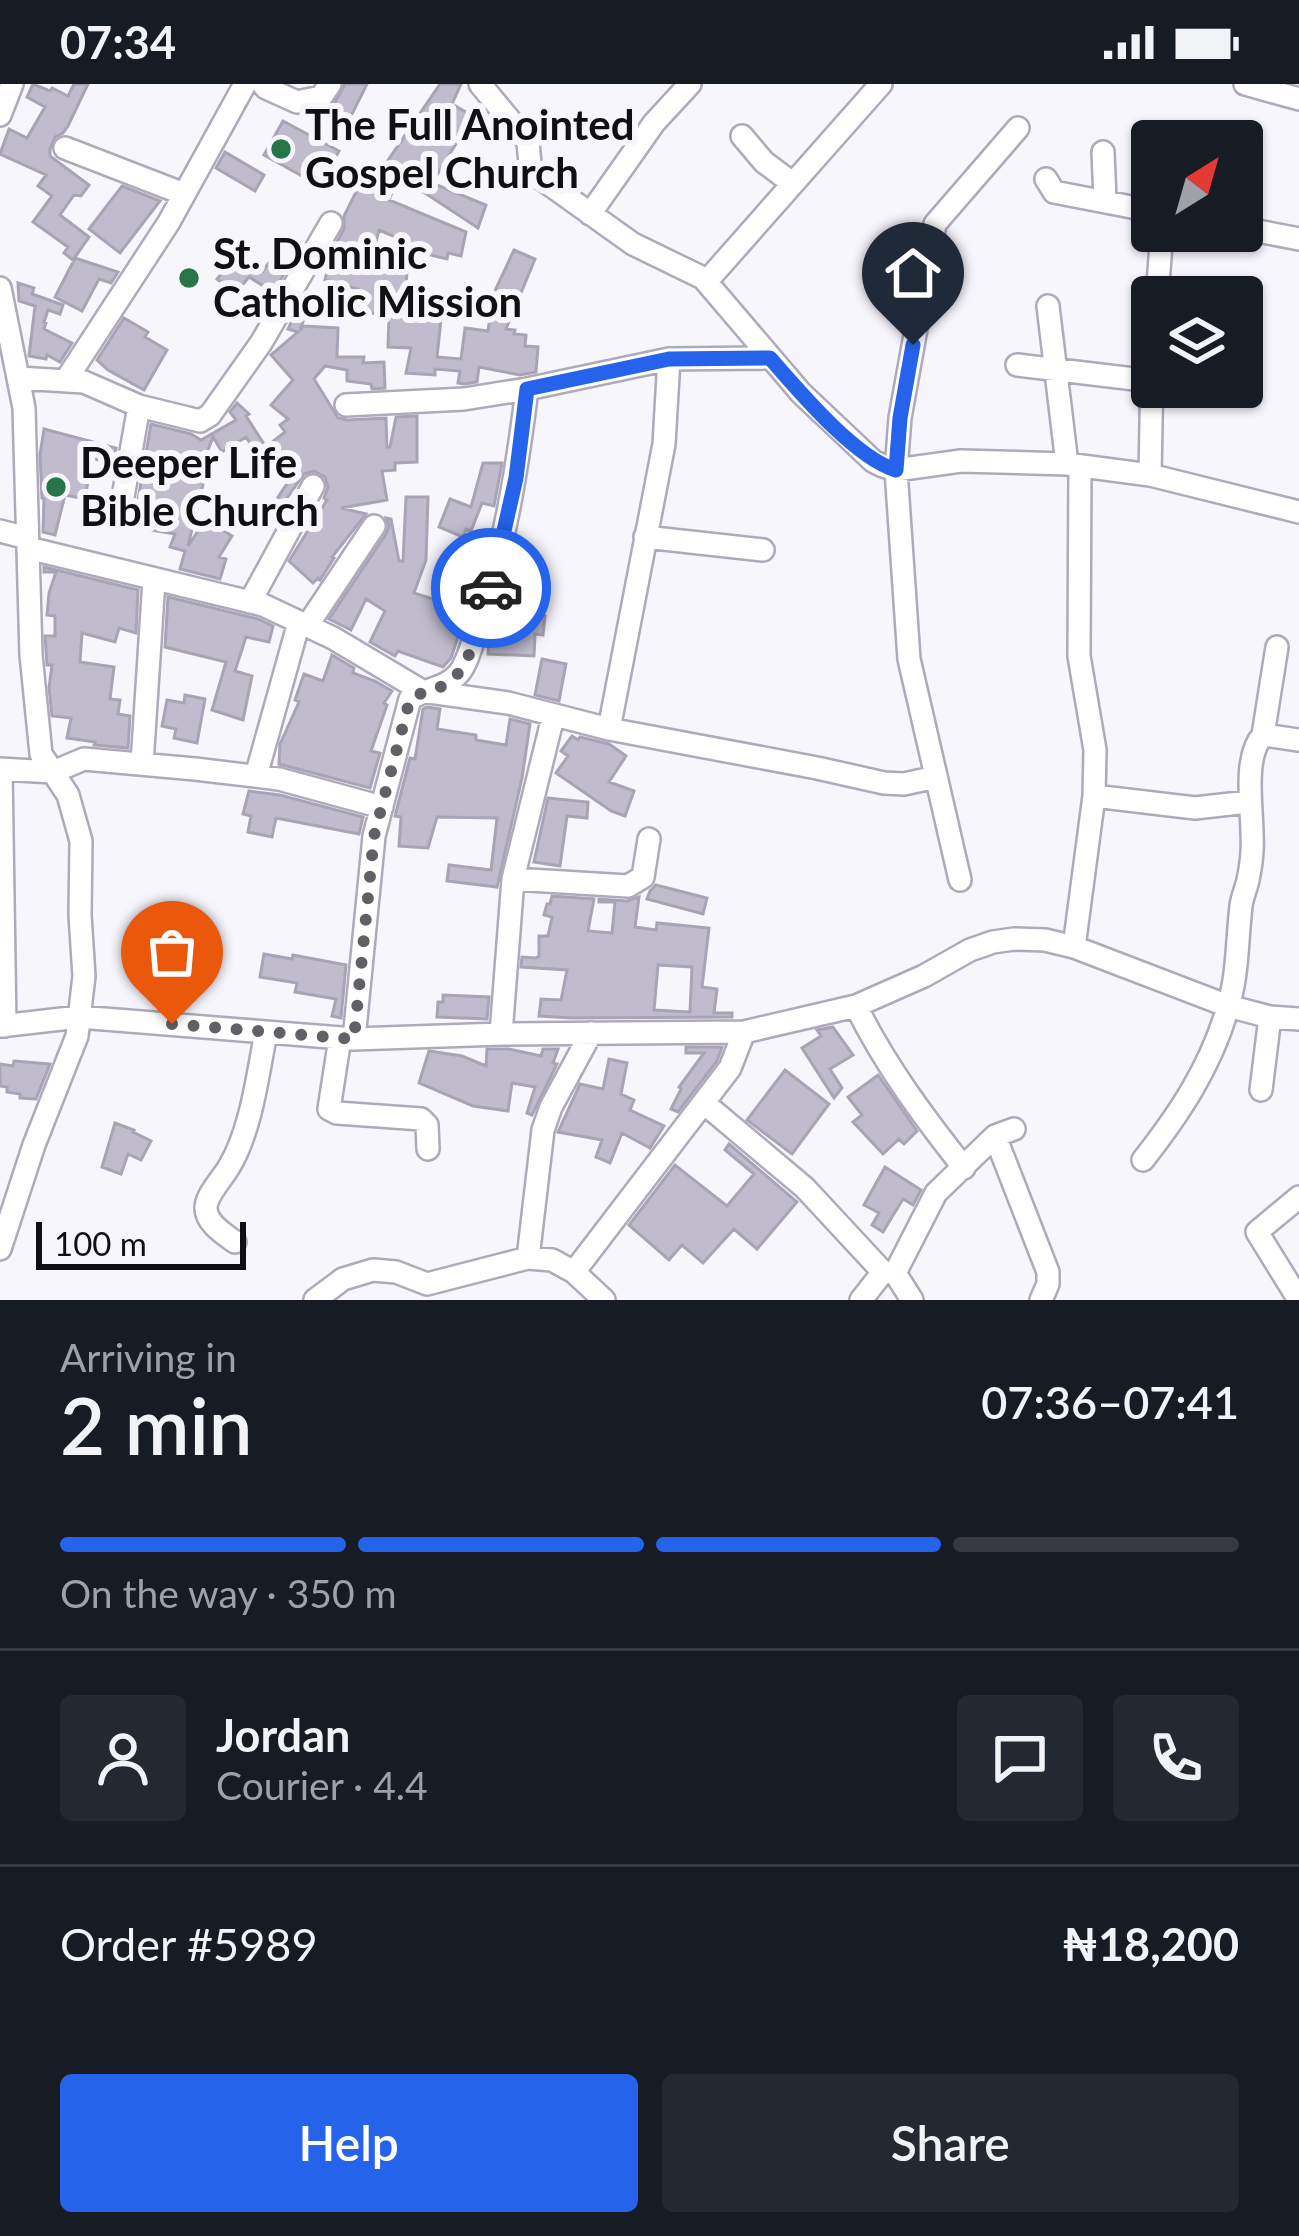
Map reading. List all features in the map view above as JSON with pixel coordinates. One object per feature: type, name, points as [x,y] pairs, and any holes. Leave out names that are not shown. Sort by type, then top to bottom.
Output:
[{"type":"street","points":[[0,115],[12,84]]},
{"type":"street","points":[[66,380],[184,194],[245,84]]},
{"type":"street","points":[[262,84],[297,103],[321,97],[330,84]]},
{"type":"street","points":[[480,84],[528,142],[530,164],[538,177],[633,244],[706,281],[801,393],[874,461],[896,470],[962,461],[1074,465],[1150,475],[1299,512]]},
{"type":"street","points":[[500,106],[511,84]]},
{"type":"street","points":[[590,214],[654,123],[690,84]]},
{"type":"street","points":[[706,281],[881,84]]},
{"type":"street","points":[[1244,84],[1299,99]]},
{"type":"street","points":[[960,880],[909,659],[896,470],[900,418],[935,224],[1018,128]]},
{"type":"street","points":[[742,136],[764,162],[792,182]]},
{"type":"street","points":[[65,148],[184,194]]},
{"type":"street","points":[[1103,152],[1105,200]]},
{"type":"street","points":[[1046,179],[1054,192],[1131,206]]},
{"type":"street","points":[[18,378],[84,382],[139,406],[200,421],[210,416],[261,343],[331,223]]},
{"type":"street","points":[[1263,232],[1299,238]]},
{"type":"street","points":[[0,288],[4,327],[24,408],[31,655],[41,754],[68,794],[81,841],[84,976],[76,1036],[1,1245]]},
{"type":"street","points":[[1048,306],[1054,368],[1074,465],[1078,656],[1095,750],[1094,796],[1074,946]]},
{"type":"street","points":[[346,405],[464,399],[669,359],[770,358]]},
{"type":"street","points":[[609,729],[664,444],[669,359]]},
{"type":"street","points":[[1017,365],[1131,378]]},
{"type":"street","points":[[428,1149],[427,1124],[422,1119],[329,1109],[347,1039],[374,836],[410,699],[445,685],[462,671],[494,580],[516,478],[527,389]]},
{"type":"street","points":[[123,497],[139,406]]},
{"type":"street","points":[[1150,475],[1151,408]]},
{"type":"street","points":[[250,602],[314,486]]},
{"type":"street","points":[[256,776],[303,624],[374,526]]},
{"type":"street","points":[[0,531],[154,580],[250,602],[333,638],[422,691],[508,704],[609,729],[884,783],[935,777]]},
{"type":"street","points":[[645,537],[763,550]]},
{"type":"street","points":[[142,764],[154,580]]},
{"type":"street","points":[[1143,1160],[1177,1117],[1206,1067],[1228,1006],[1249,868],[1248,802],[1277,647]]},
{"type":"street","points":[[501,1034],[513,879],[553,717]]},
{"type":"street","points":[[1263,735],[1299,740]]},
{"type":"street","points":[[382,807],[279,779],[142,764],[84,759],[53,772],[1,769],[2,1026],[79,1017],[347,1039],[744,1032],[856,1006],[993,942],[1045,940],[1074,946],[1228,1006],[1299,1019]]},
{"type":"street","points":[[1094,796],[1195,808],[1248,802]]},
{"type":"street","points":[[513,879],[628,886],[643,877],[649,839]]},
{"type":"street","points":[[856,1006],[876,1046],[964,1168]]},
{"type":"street","points":[[1261,1090],[1270,1017]]},
{"type":"street","points":[[235,1242],[216,1227],[206,1203],[240,1144],[266,1032]]},
{"type":"street","points":[[574,1272],[730,1068],[744,1032]]},
{"type":"street","points":[[528,1258],[543,1130],[591,1033]]},
{"type":"street","points":[[704,1103],[806,1188],[912,1300]]},
{"type":"street","points":[[862,1300],[889,1272],[933,1198],[1005,1133],[1048,1272],[1042,1300]]},
{"type":"street","points":[[1299,1197],[1257,1232],[1299,1300]]},
{"type":"street","points":[[316,1300],[344,1279],[373,1270],[397,1272],[430,1292],[528,1258],[552,1260],[574,1272],[604,1300]]},
{"type":"building","points":[[33,84],[68,96],[74,84],[88,84],[68,126],[50,149],[50,156],[89,185],[81,196],[74,195],[60,215],[89,237],[73,260],[64,253],[68,247],[33,222],[52,196],[38,186],[46,175],[0,154],[9,129],[27,138],[45,107],[27,97]]},
{"type":"building","points":[[345,84],[367,84],[344,130],[321,118]]},
{"type":"building","points":[[440,84],[461,84],[452,104],[473,116],[432,183],[486,205],[478,228],[399,176],[389,200],[466,232],[461,256],[448,253],[447,259],[418,252],[416,264],[400,261],[403,240],[379,230],[371,263],[407,270],[405,304],[442,310],[437,357],[461,359],[465,328],[488,331],[491,309],[487,308],[514,250],[535,259],[506,329],[526,335],[525,346],[538,347],[536,372],[520,375],[479,367],[477,382],[464,384],[458,383],[460,371],[406,373],[411,348],[388,347],[389,317],[355,309],[358,289],[325,280],[344,229],[344,216],[367,170],[373,164],[382,169]]},
{"type":"building","points":[[283,121],[339,151],[320,186],[264,155]]},
{"type":"building","points":[[225,152],[264,175],[255,191],[216,168]]},
{"type":"building","points":[[122,186],[160,201],[120,253],[89,229]]},
{"type":"building","points":[[240,251],[263,271],[270,261],[286,271],[273,292],[249,277],[235,294],[217,279]]},
{"type":"building","points":[[75,258],[118,272],[111,283],[99,279],[82,311],[55,297]]},
{"type":"building","points":[[18,283],[34,288],[32,294],[63,305],[60,314],[48,310],[44,322],[44,329],[72,343],[60,362],[47,355],[46,359],[29,356],[35,306],[19,301]]},
{"type":"building","points":[[294,316],[304,319],[300,330],[304,326],[338,328],[337,357],[384,362],[385,388],[347,381],[347,370],[325,366],[314,379],[338,418],[386,418],[387,447],[396,417],[417,416],[417,462],[395,463],[395,470],[382,471],[387,500],[341,508],[366,514],[320,580],[313,583],[289,561],[327,500],[325,477],[314,471],[304,474],[280,515],[276,509],[271,512],[288,482],[269,458],[263,463],[246,437],[222,452],[213,437],[200,471],[206,472],[188,546],[206,519],[232,536],[219,557],[226,559],[220,579],[180,569],[185,551],[170,547],[175,534],[128,526],[138,500],[151,424],[201,440],[236,420],[230,412],[237,403],[249,414],[266,447],[285,432],[280,425],[288,419],[271,405],[293,380],[271,355],[298,332],[288,329]]},
{"type":"building","points":[[124,318],[167,350],[144,390],[97,360]]},
{"type":"building","points":[[44,429],[116,448],[114,464],[92,458],[85,499],[65,495],[55,535],[43,532],[40,455]]},
{"type":"building","points":[[483,463],[502,463],[494,506],[482,503],[471,531],[466,529],[463,537],[439,527],[450,499],[471,507]]},
{"type":"building","points":[[406,497],[428,497],[426,560],[414,593],[467,610],[451,658],[443,667],[398,651],[395,656],[370,642],[385,611],[366,599],[351,630],[329,619],[386,534],[386,518],[391,519],[399,561],[403,561]]},
{"type":"building","points":[[44,567],[138,590],[136,633],[119,628],[115,642],[82,633],[80,662],[114,667],[110,699],[120,700],[118,714],[130,716],[128,748],[67,738],[71,718],[52,716],[52,665],[47,665],[45,636],[55,636],[55,616],[47,615],[56,572],[44,572]]},
{"type":"building","points":[[168,597],[273,626],[269,642],[246,637],[235,671],[252,676],[243,720],[212,710],[226,662],[165,647]]},
{"type":"building","points":[[499,611],[545,616],[543,635],[535,634],[534,656],[488,654]]},
{"type":"building","points":[[332,655],[354,668],[353,673],[392,691],[371,751],[380,753],[370,788],[279,764],[280,744],[299,702],[295,700],[304,674],[323,681]]},
{"type":"building","points":[[542,659],[566,664],[559,701],[535,695]]},
{"type":"building","points":[[185,695],[205,699],[197,743],[174,738],[176,729],[162,726],[167,700],[184,703]]},
{"type":"building","points":[[427,707],[440,709],[437,729],[506,745],[510,719],[530,724],[497,887],[447,881],[449,865],[491,870],[497,818],[437,817],[428,848],[399,846],[401,817],[395,816]]},
{"type":"building","points":[[572,736],[609,744],[626,756],[609,782],[634,791],[625,816],[556,773],[568,756],[561,751]]},
{"type":"building","points":[[249,791],[363,817],[359,834],[276,818],[272,837],[248,832],[251,816],[243,814]]},
{"type":"building","points":[[548,798],[588,802],[587,818],[567,816],[560,866],[534,862]]},
{"type":"building","points":[[656,885],[707,898],[703,914],[647,899]]},
{"type":"building","points":[[552,896],[594,899],[588,931],[612,933],[615,902],[599,899],[639,897],[635,927],[656,930],[657,923],[709,928],[702,987],[717,989],[714,1013],[732,1013],[732,1017],[539,1016],[541,999],[561,1000],[567,970],[521,967],[522,957],[539,956],[539,936],[548,936],[552,917],[544,915]],"holes":[[[658,965],[692,967],[690,1012],[654,1010]]]},
{"type":"building","points":[[264,954],[346,965],[341,1018],[332,1016],[336,999],[295,992],[297,983],[260,977]]},
{"type":"building","points":[[443,995],[489,997],[487,1019],[437,1017]]},
{"type":"building","points":[[833,1027],[853,1055],[830,1069],[842,1088],[834,1098],[802,1048],[821,1036],[817,1030]]},
{"type":"building","points":[[686,1047],[722,1047],[717,1061],[678,1112],[671,1109],[679,1087],[704,1053],[686,1053]]},
{"type":"building","points":[[487,1049],[541,1056],[543,1049],[558,1049],[553,1063],[557,1064],[532,1115],[527,1113],[535,1087],[512,1083],[508,1111],[473,1106],[419,1083],[429,1051],[486,1066]]},
{"type":"building","points":[[609,1059],[627,1063],[621,1094],[634,1100],[630,1110],[664,1126],[650,1148],[622,1133],[610,1163],[596,1157],[602,1140],[558,1132],[580,1084],[603,1089]]},
{"type":"building","points":[[14,1061],[50,1064],[36,1099],[20,1098],[0,1086],[0,1064],[13,1066]]},
{"type":"building","points":[[785,1070],[829,1104],[792,1154],[747,1120]]},
{"type":"building","points":[[878,1075],[917,1131],[883,1154],[853,1122],[862,1115],[848,1097]]},
{"type":"building","points":[[115,1123],[151,1141],[141,1160],[128,1154],[121,1174],[102,1167]]},
{"type":"building","points":[[729,1144],[797,1202],[757,1249],[734,1229],[703,1263],[682,1245],[669,1260],[629,1225],[675,1165],[727,1206],[754,1174],[725,1150]]},
{"type":"building","points":[[885,1167],[921,1190],[913,1205],[903,1199],[883,1232],[872,1225],[879,1213],[864,1205]]},
{"type":"way so far","points":[[172,1024],[354,1039],[374,836],[410,699],[445,685],[462,671],[491,588]]},
{"type":"place","name":"The Full Anointed Gospel Church","points":[[281,149]]},
{"type":"place","name":"St. Dominic Catholic Mission","points":[[189,278]]},
{"type":"place","name":"Deeper Life Bible Church","points":[[56,487]]},
{"type":"route","points":[[491,588],[516,478],[527,389],[669,359],[770,358],[874,461],[896,470],[913,345]]}]
